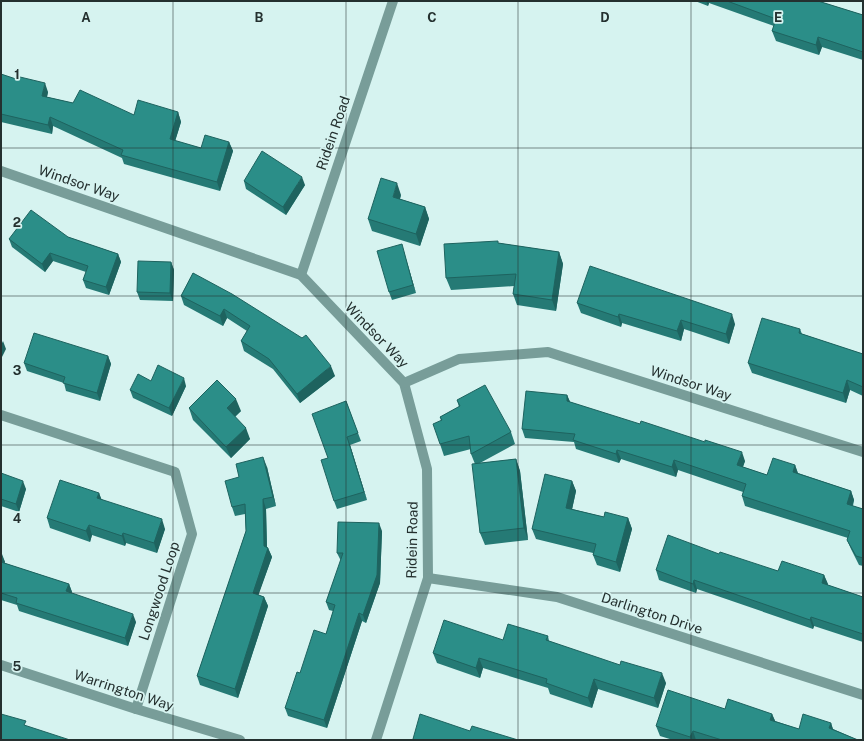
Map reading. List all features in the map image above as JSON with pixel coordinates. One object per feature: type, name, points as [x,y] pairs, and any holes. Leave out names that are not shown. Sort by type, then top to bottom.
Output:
[{"type":"street","name":"Ridein Road","points":[[301,275],[392,1]]},
{"type":"street","name":"Windsor Way","points":[[1,171],[301,275],[404,383],[459,358],[548,352],[863,452]]},
{"type":"street","name":"Ridein Road","points":[[376,740],[428,578],[427,469],[404,383]]},
{"type":"street","name":"Longwood Loop","points":[[1,415],[175,472],[192,534],[136,709]]},
{"type":"street","name":"Darlington Drive","points":[[428,578],[557,597],[863,695]]},
{"type":"street","name":"Warrington Way","points":[[1,665],[136,709],[240,740]]},
{"type":"building","points":[[727,1],[818,1],[863,15],[863,52],[818,37],[816,45],[772,31],[776,19]]},
{"type":"building","points":[[1,74],[19,80],[20,77],[45,83],[42,96],[73,103],[80,90],[134,115],[138,100],[178,112],[170,139],[201,148],[205,135],[229,142],[217,182],[121,155],[123,150],[50,117],[48,125],[1,114]]},
{"type":"building","points":[[262,151],[302,177],[283,207],[244,181]]},
{"type":"building","points":[[381,178],[397,183],[393,197],[425,207],[416,234],[368,219]]},
{"type":"building","points":[[31,210],[68,237],[118,254],[106,287],[83,280],[88,266],[50,253],[42,264],[9,239]]},
{"type":"building","points":[[498,241],[498,243],[559,252],[552,300],[513,294],[516,274],[446,278],[444,244]]},
{"type":"building","points":[[402,244],[413,285],[389,292],[377,251]]},
{"type":"building","points":[[138,261],[171,262],[170,293],[137,292]]},
{"type":"building","points":[[590,266],[732,314],[726,334],[681,320],[677,331],[619,314],[618,317],[577,303]]},
{"type":"building","points":[[193,273],[232,294],[302,338],[306,335],[331,366],[297,394],[269,359],[241,341],[250,326],[224,309],[220,316],[181,296]]},
{"type":"building","points":[[762,318],[800,329],[799,333],[863,354],[863,387],[847,380],[843,393],[748,363]]},
{"type":"building","points":[[34,333],[108,356],[97,393],[63,383],[65,377],[24,363]]},
{"type":"building","points":[[158,365],[184,378],[169,408],[130,390],[138,374],[151,381]]},
{"type":"building","points":[[217,380],[236,399],[227,408],[246,428],[226,447],[189,408]]},
{"type":"building","points":[[485,385],[511,432],[471,454],[469,436],[440,444],[433,424],[442,420],[440,417],[460,406],[457,400]]},
{"type":"building","points":[[526,391],[567,395],[567,401],[640,424],[641,421],[705,442],[705,440],[742,452],[737,465],[767,475],[773,458],[795,465],[793,472],[851,491],[847,504],[863,509],[863,558],[856,556],[847,540],[850,531],[742,496],[746,484],[674,460],[672,467],[617,450],[616,454],[573,440],[575,434],[522,429]]},
{"type":"building","points":[[346,401],[358,433],[347,437],[364,492],[334,501],[321,460],[328,458],[312,414]]},
{"type":"building","points":[[263,457],[273,497],[263,499],[264,546],[268,548],[253,593],[264,597],[235,689],[197,676],[246,531],[245,504],[232,507],[225,481],[239,477],[236,464]]},
{"type":"building","points":[[516,459],[524,528],[480,533],[472,464]]},
{"type":"building","points":[[1,473],[23,481],[16,504],[1,499]]},
{"type":"building","points":[[545,474],[572,481],[566,508],[604,517],[605,512],[628,518],[616,562],[593,555],[596,544],[532,529]]},
{"type":"building","points":[[60,480],[99,493],[97,498],[162,519],[154,543],[123,533],[122,536],[89,525],[86,531],[47,518]]},
{"type":"building","points":[[338,522],[379,523],[377,575],[363,615],[359,613],[324,720],[285,708],[297,672],[300,673],[314,630],[326,634],[335,605],[326,602],[343,553],[337,553]]},
{"type":"building","points":[[668,535],[719,554],[720,552],[778,571],[782,561],[824,575],[822,583],[863,597],[863,634],[811,617],[810,620],[694,580],[693,584],[656,570]]},
{"type":"building","points":[[1,562],[69,584],[66,591],[133,614],[125,638],[16,603],[17,598],[1,593]]},
{"type":"building","points":[[444,620],[503,640],[508,624],[548,636],[546,640],[620,665],[621,661],[662,673],[654,698],[594,679],[588,698],[546,683],[547,679],[479,658],[476,668],[433,653]]},
{"type":"building","points":[[668,690],[725,709],[728,699],[772,714],[770,720],[799,729],[803,714],[831,723],[829,728],[858,740],[722,740],[693,731],[690,737],[656,726]]},
{"type":"building","points":[[1,714],[26,721],[24,725],[70,740],[1,740]]},
{"type":"building","points":[[420,714],[470,731],[472,726],[518,740],[415,740],[413,739]]}]
